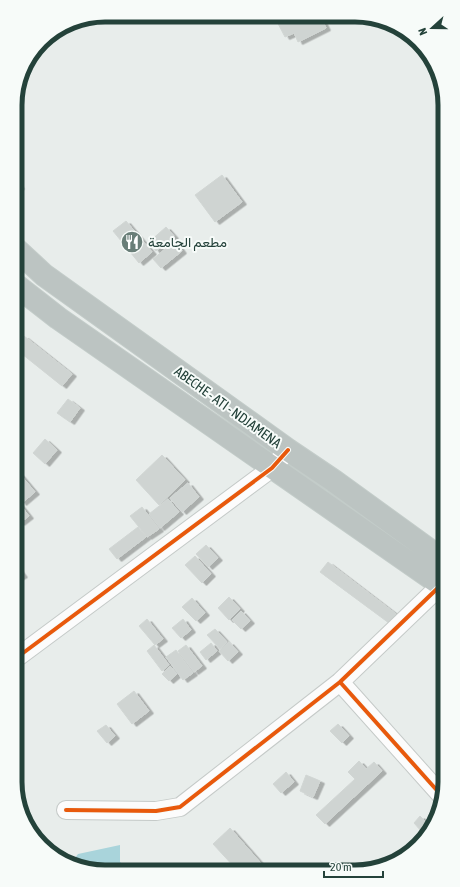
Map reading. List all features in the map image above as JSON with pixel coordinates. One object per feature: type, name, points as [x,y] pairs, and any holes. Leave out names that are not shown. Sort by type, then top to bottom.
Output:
[{"type":"highway","name":"ABECHE - ATI - NDJAMENA","points":[[22,254],[44,274],[438,556]]},
{"type":"highway","name":"ABECHE - ATI - NDJAMENA","points":[[22,290],[58,318],[438,583]]},
{"type":"street","points":[[22,654],[272,468],[288,450]]},
{"type":"street","points":[[66,810],[156,811],[180,807],[340,682],[438,590]]},
{"type":"street","points":[[340,682],[437,791]]},
{"type":"water","points":[[120,845],[120,862],[123,865],[105,865],[78,861],[74,859],[78,854]]},
{"type":"building","points":[[277,22],[323,22],[326,28],[298,42],[294,33],[285,37]]},
{"type":"building","points":[[222,175],[242,202],[215,222],[195,195]]},
{"type":"building","name":"مطعم الجامعة","points":[[126,221],[152,252],[139,263],[113,231]]},
{"type":"building","points":[[166,227],[174,236],[156,251],[149,242]]},
{"type":"building","points":[[175,241],[182,251],[161,268],[153,259]]},
{"type":"building","points":[[24,336],[72,374],[62,386],[22,354],[22,339]]},
{"type":"building","points":[[68,399],[80,408],[70,422],[57,413]]},
{"type":"building","points":[[45,439],[57,450],[45,464],[33,453]]},
{"type":"building","points":[[162,455],[185,480],[159,505],[136,480]]},
{"type":"building","points":[[22,477],[35,492],[22,503]]},
{"type":"building","points":[[188,483],[199,497],[182,512],[170,498]]},
{"type":"building","points":[[168,499],[179,512],[160,528],[149,514]]},
{"type":"building","points":[[22,507],[29,516],[22,521]]},
{"type":"building","points":[[142,507],[159,529],[147,537],[130,516]]},
{"type":"building","points":[[138,527],[146,537],[117,559],[109,549]]},
{"type":"building","points":[[206,545],[218,558],[208,567],[196,554]]},
{"type":"building","points":[[195,556],[211,574],[202,583],[185,565]]},
{"type":"building","points":[[328,562],[396,614],[389,623],[320,572]]},
{"type":"building","points":[[229,597],[240,609],[229,620],[218,608]]},
{"type":"building","points":[[192,598],[205,613],[196,621],[182,607]]},
{"type":"building","points":[[241,611],[250,621],[241,629],[232,620]]},
{"type":"building","points":[[147,619],[163,639],[155,645],[139,626]]},
{"type":"building","points":[[183,619],[191,630],[181,638],[172,628]]},
{"type":"building","points":[[215,629],[227,642],[220,649],[207,635]]},
{"type":"building","points":[[229,642],[238,652],[228,661],[219,651]]},
{"type":"building","points":[[211,643],[217,651],[206,660],[200,652]]},
{"type":"building","points":[[154,645],[169,665],[162,671],[147,651]]},
{"type":"building","points":[[186,645],[202,666],[194,672],[178,651]]},
{"type":"building","points":[[176,650],[193,673],[183,680],[166,657]]},
{"type":"building","points":[[170,666],[177,674],[169,681],[162,674]]},
{"type":"building","points":[[134,691],[149,711],[132,724],[117,704]]},
{"type":"building","points":[[338,724],[349,736],[342,743],[330,731]]},
{"type":"building","points":[[106,725],[115,736],[107,743],[97,731]]},
{"type":"building","points":[[359,761],[366,769],[374,762],[382,771],[325,824],[316,815],[355,779],[348,772]]},
{"type":"building","points":[[286,772],[294,782],[281,793],[273,784]]},
{"type":"building","points":[[306,775],[320,781],[313,797],[300,791]]},
{"type":"building","points":[[420,816],[427,823],[421,831],[414,823]]},
{"type":"building","points":[[230,828],[262,865],[232,865],[213,844]]},
{"type":"cycle path","points":[[22,654],[272,468],[288,450]]},
{"type":"cycle path","points":[[66,810],[156,811],[180,807],[340,682],[438,588]]},
{"type":"cycle path","points":[[340,682],[437,791]]},
{"type":"place","name":"مطعم الجامعة","points":[[132,242]]}]
